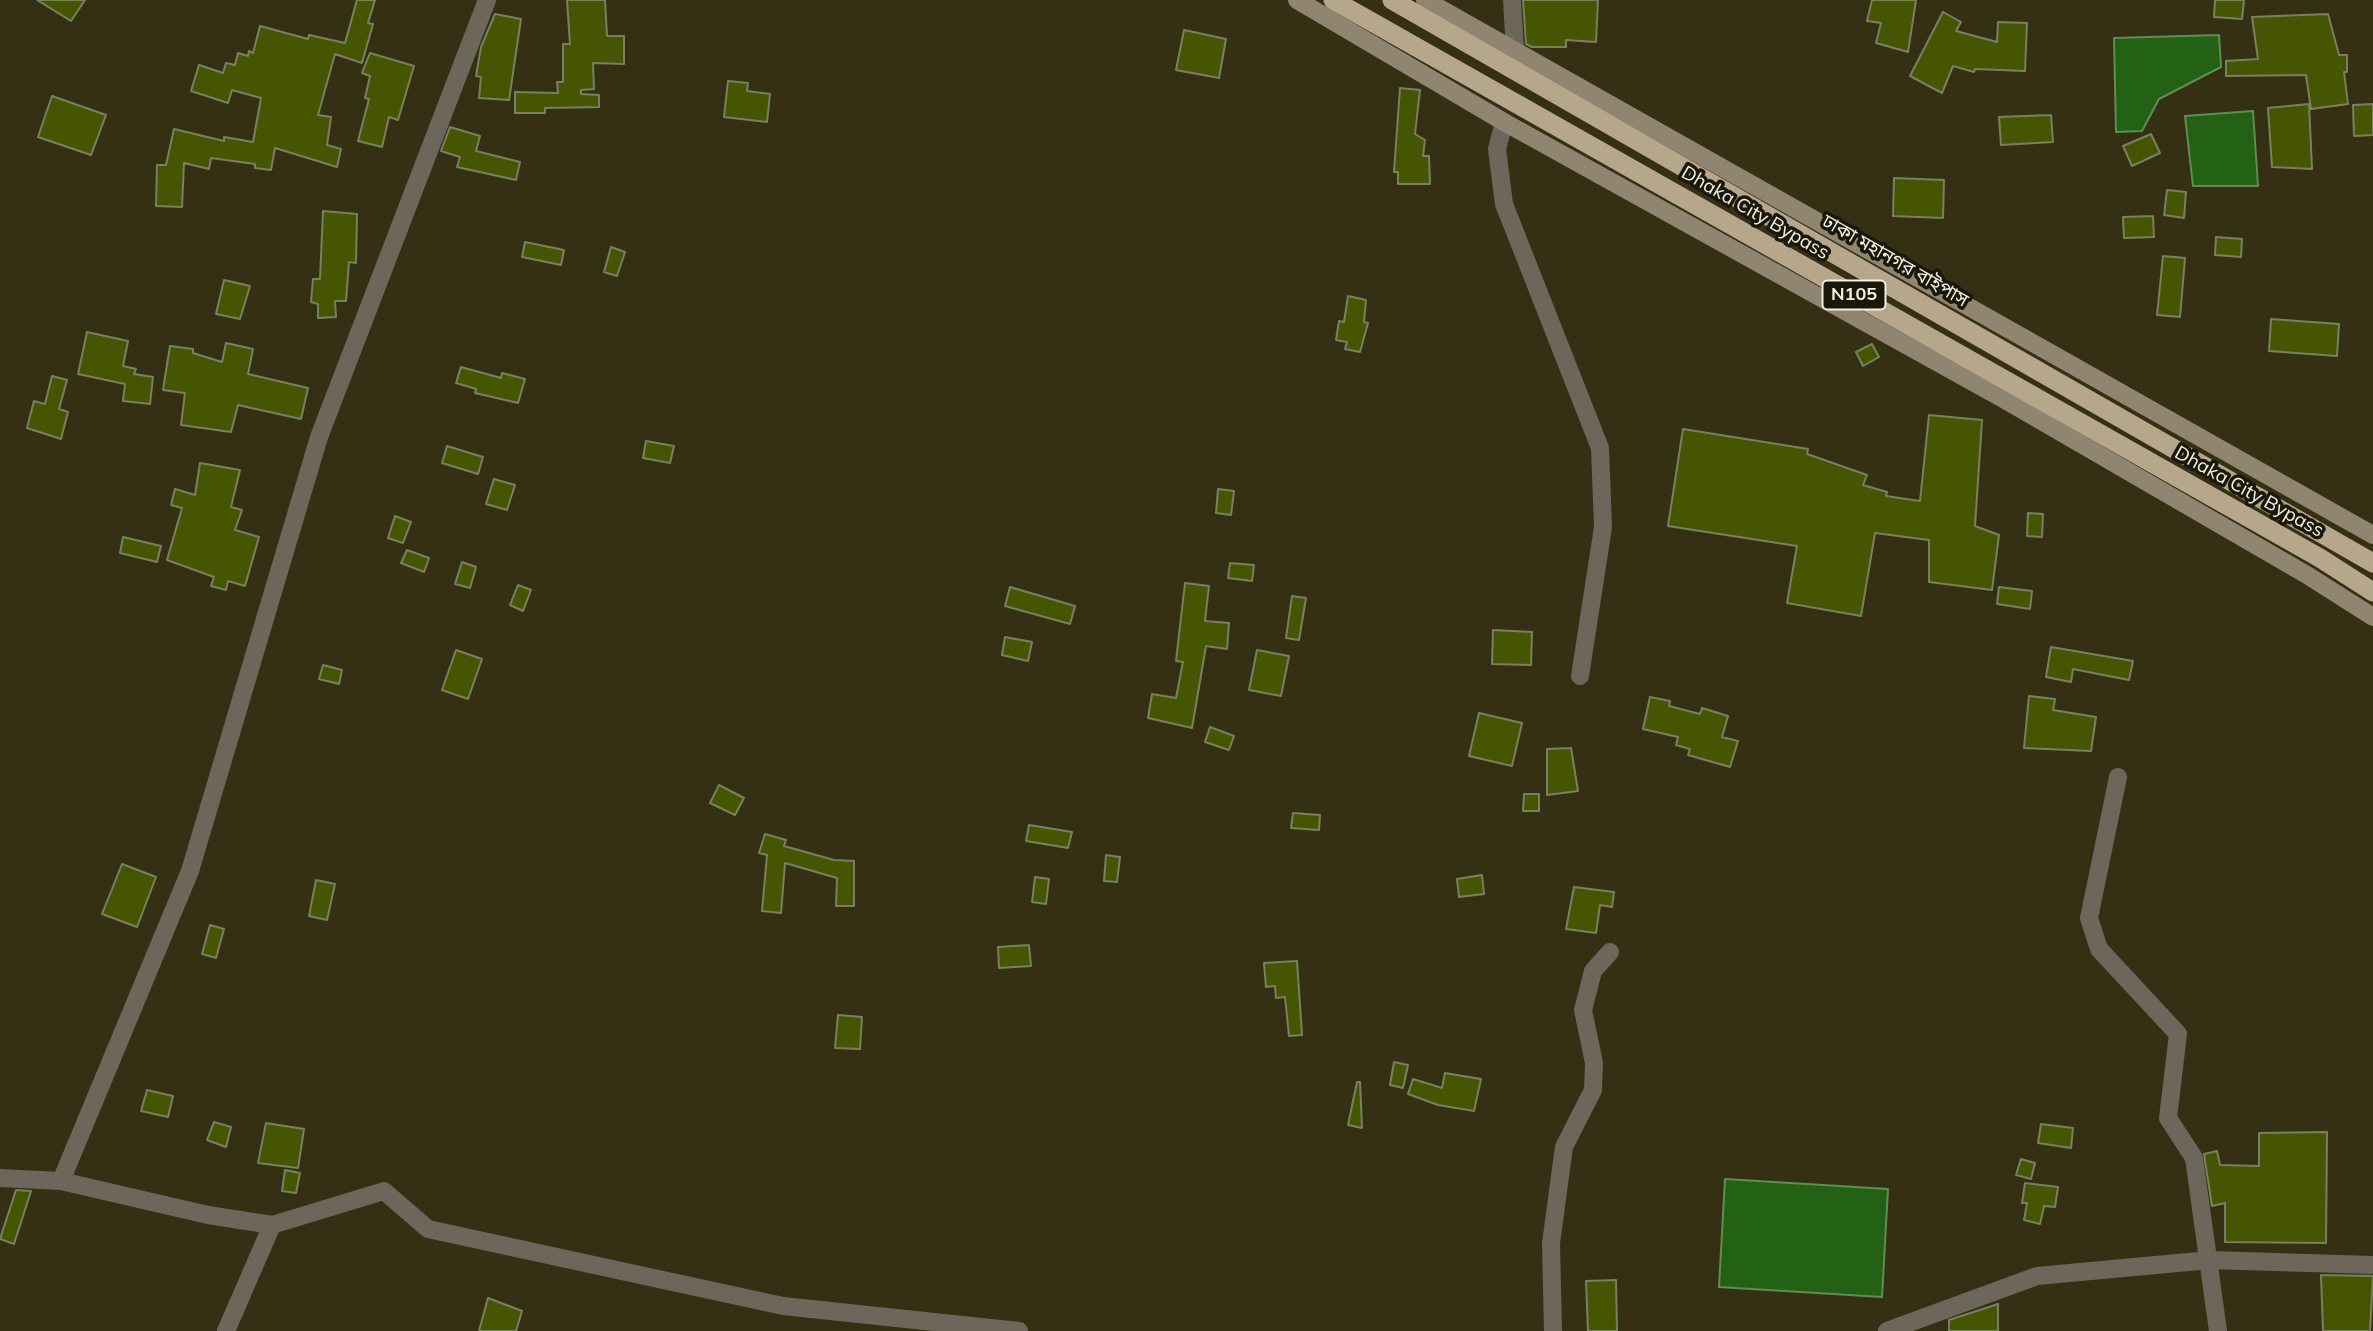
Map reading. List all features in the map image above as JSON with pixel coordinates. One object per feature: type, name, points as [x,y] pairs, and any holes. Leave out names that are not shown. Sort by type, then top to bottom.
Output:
[{"type":"highway","name":"Dhaka City Bypass","points":[[1333,0],[2320,558],[2373,592]]},
{"type":"highway","name":"ঢাকা মহানগর বাইপাস","points":[[1392,0],[2373,563]]},
{"type":"main road","points":[[1297,0],[1504,122],[2005,400],[2307,575],[2373,617]]},
{"type":"main road","points":[[1425,0],[2373,535]]},
{"type":"street","points":[[61,1181],[190,871],[319,437],[487,0]]},
{"type":"street","points":[[1512,0],[1515,51]]},
{"type":"street","points":[[1504,122],[1497,149],[1504,204],[1600,448],[1603,527],[1580,676]]},
{"type":"street","points":[[2118,777],[2089,918],[2099,948],[2178,1034],[2168,1118],[2194,1158],[2218,1331]]},
{"type":"street","points":[[1553,1331],[1552,1243],[1564,1147],[1593,1090],[1594,1063],[1583,1010],[1593,971],[1610,952]]},
{"type":"street","points":[[0,1178],[61,1181],[208,1215],[272,1225],[384,1191],[428,1229],[783,1306],[1019,1331]]},
{"type":"street","points":[[226,1331],[272,1225]]},
{"type":"street","points":[[1887,1331],[2037,1276],[2210,1260],[2373,1265]]},
{"type":"shaded area","points":[[2219,35],[2221,67],[2159,99],[2142,131],[2116,132],[2114,38]]},
{"type":"shaded area","points":[[2253,111],[2258,186],[2193,186],[2185,116]]},
{"type":"shaded area","points":[[1725,1179],[1888,1189],[1882,1297],[1719,1287]]},
{"type":"building","points":[[37,0],[85,0],[71,21]]},
{"type":"building","points":[[357,0],[375,0],[368,23],[373,24],[362,63],[335,54],[318,115],[331,117],[327,145],[341,149],[337,167],[275,148],[271,170],[255,168],[255,164],[211,158],[209,169],[184,163],[182,207],[156,206],[157,165],[166,165],[174,129],[224,141],[224,137],[253,142],[261,98],[232,90],[228,103],[191,91],[199,65],[223,73],[226,63],[235,65],[238,53],[248,56],[249,51],[253,53],[260,26],[308,39],[309,35],[345,43]]},
{"type":"building","points":[[567,0],[605,0],[607,36],[624,36],[624,64],[593,63],[594,89],[581,90],[581,94],[599,95],[599,107],[545,108],[545,113],[515,113],[515,92],[558,93],[557,82],[563,82],[563,44],[570,44]]},
{"type":"building","points":[[1523,0],[1598,0],[1596,42],[1566,40],[1566,47],[1532,47],[1526,44]]},
{"type":"building","points":[[1872,0],[1916,0],[1908,52],[1876,43],[1881,23],[1867,21]]},
{"type":"building","points":[[2215,0],[2244,0],[2242,19],[2214,17]]},
{"type":"building","points":[[1943,12],[1961,22],[1956,31],[1997,42],[1998,22],[2027,23],[2025,71],[1975,69],[1974,72],[1953,66],[1942,93],[1910,76]]},
{"type":"building","points":[[495,14],[521,19],[509,100],[479,98],[481,77],[476,76],[481,47]]},
{"type":"building","points":[[2328,14],[2339,55],[2347,55],[2347,72],[2344,72],[2348,104],[2311,109],[2306,75],[2226,76],[2226,61],[2258,59],[2252,17]]},
{"type":"building","points":[[1184,30],[1226,39],[1219,78],[1176,70]]},
{"type":"building","points":[[370,53],[414,66],[398,120],[389,117],[382,147],[358,141],[369,99],[365,98],[370,76],[362,73]]},
{"type":"building","points":[[728,81],[748,83],[747,91],[770,94],[767,122],[724,117]]},
{"type":"building","points":[[1400,88],[1420,90],[1415,134],[1425,140],[1423,156],[1429,156],[1430,184],[1398,184],[1398,172],[1394,172]]},
{"type":"building","points":[[52,96],[106,115],[91,155],[38,137]]},
{"type":"building","points":[[2309,104],[2312,169],[2272,167],[2268,108]]},
{"type":"building","points":[[2373,104],[2373,135],[2354,136],[2353,105]]},
{"type":"building","points":[[2051,115],[2053,142],[2001,145],[1999,117]]},
{"type":"building","points":[[450,127],[480,136],[476,151],[520,162],[516,180],[457,167],[460,157],[441,151]]},
{"type":"building","points":[[2151,134],[2160,153],[2132,166],[2123,146]]},
{"type":"building","points":[[1894,178],[1944,180],[1943,218],[1893,216]]},
{"type":"building","points":[[2167,190],[2186,192],[2184,218],[2164,215]]},
{"type":"building","points":[[323,211],[357,214],[356,263],[349,262],[346,301],[335,301],[336,317],[318,318],[318,304],[311,302],[313,279],[320,279]]},
{"type":"building","points":[[2153,216],[2154,237],[2124,238],[2123,217]]},
{"type":"building","points":[[2216,237],[2242,239],[2241,257],[2215,255]]},
{"type":"building","points":[[525,242],[564,250],[561,265],[522,257]]},
{"type":"building","points":[[611,247],[625,252],[617,276],[604,272]]},
{"type":"building","points":[[2163,256],[2185,258],[2180,317],[2157,315]]},
{"type":"building","points":[[224,280],[250,286],[240,319],[216,314]]},
{"type":"building","points":[[1348,296],[1366,300],[1364,322],[1368,323],[1360,352],[1345,349],[1347,342],[1336,340],[1339,321],[1344,322]]},
{"type":"building","points":[[2271,319],[2339,324],[2337,356],[2269,351]]},
{"type":"building","points":[[87,332],[128,341],[123,366],[136,369],[134,374],[153,377],[150,404],[123,401],[125,384],[78,374]]},
{"type":"building","points":[[226,343],[253,349],[248,374],[308,388],[301,419],[238,405],[231,432],[181,425],[185,393],[163,390],[170,346],[193,349],[193,353],[222,362]]},
{"type":"building","points":[[1872,344],[1879,357],[1863,366],[1856,352]]},
{"type":"building","points":[[461,367],[501,378],[502,373],[525,379],[518,403],[475,393],[476,389],[456,383]]},
{"type":"building","points":[[52,376],[67,380],[59,409],[68,412],[61,439],[27,428],[34,401],[45,404]]},
{"type":"building","points":[[1929,415],[1982,420],[1975,526],[1999,535],[1992,590],[1929,582],[1929,540],[1875,533],[1861,616],[1787,603],[1797,546],[1668,526],[1683,429],[1808,449],[1807,454],[1867,475],[1863,485],[1887,492],[1886,496],[1920,501]]},
{"type":"building","points":[[646,441],[674,446],[670,463],[643,458]]},
{"type":"building","points":[[447,446],[483,457],[478,474],[442,463]]},
{"type":"building","points":[[200,463],[240,470],[231,507],[242,510],[235,530],[259,537],[245,586],[228,581],[226,590],[211,586],[214,577],[167,560],[182,508],[171,505],[175,489],[195,495]]},
{"type":"building","points":[[494,479],[515,485],[507,510],[486,504]]},
{"type":"building","points":[[1218,489],[1234,491],[1231,515],[1216,513]]},
{"type":"building","points":[[2028,513],[2043,514],[2042,537],[2027,536]]},
{"type":"building","points":[[395,516],[411,522],[403,543],[388,538]]},
{"type":"building","points":[[123,537],[161,546],[157,562],[120,553]]},
{"type":"building","points":[[407,550],[429,558],[424,572],[401,563]]},
{"type":"building","points":[[462,562],[476,567],[470,588],[455,584]]},
{"type":"building","points":[[1230,563],[1254,565],[1252,581],[1228,578]]},
{"type":"building","points":[[1185,583],[1209,586],[1205,621],[1229,623],[1227,649],[1206,646],[1192,728],[1148,718],[1152,694],[1176,698],[1183,662],[1176,661]]},
{"type":"building","points":[[518,585],[531,590],[523,611],[510,605]]},
{"type":"building","points":[[1010,587],[1075,606],[1070,624],[1005,606]]},
{"type":"building","points":[[1999,587],[2032,591],[2030,609],[1997,604]]},
{"type":"building","points":[[1292,596],[1306,598],[1299,640],[1286,638]]},
{"type":"building","points":[[1493,630],[1532,632],[1531,665],[1492,664]]},
{"type":"building","points":[[1005,637],[1032,642],[1028,661],[1002,655]]},
{"type":"building","points":[[2051,647],[2133,661],[2129,680],[2073,669],[2071,682],[2046,677]]},
{"type":"building","points":[[456,650],[482,659],[468,699],[442,690]]},
{"type":"building","points":[[1257,650],[1289,656],[1281,696],[1249,690]]},
{"type":"building","points":[[323,665],[342,670],[339,684],[319,679]]},
{"type":"building","points":[[2029,696],[2055,699],[2053,710],[2096,717],[2091,751],[2024,748]]},
{"type":"building","points":[[1650,697],[1670,701],[1669,706],[1700,714],[1702,708],[1728,716],[1722,737],[1738,741],[1730,767],[1688,755],[1690,749],[1676,745],[1678,737],[1643,729]]},
{"type":"building","points":[[1479,713],[1522,723],[1512,766],[1469,756]]},
{"type":"building","points":[[1210,727],[1234,736],[1229,750],[1205,742]]},
{"type":"building","points":[[1571,748],[1578,791],[1547,795],[1547,749]]},
{"type":"building","points":[[719,785],[744,798],[735,815],[710,803]]},
{"type":"building","points":[[1524,794],[1539,794],[1539,811],[1523,811]]},
{"type":"building","points":[[1293,813],[1320,815],[1319,830],[1291,828]]},
{"type":"building","points":[[1029,825],[1072,832],[1068,848],[1026,841]]},
{"type":"building","points":[[765,834],[786,840],[784,846],[834,860],[854,861],[854,906],[836,906],[837,878],[785,863],[781,913],[762,911],[767,855],[759,853]]},
{"type":"building","points":[[1106,855],[1120,857],[1117,882],[1104,881]]},
{"type":"building","points":[[122,864],[156,877],[137,927],[102,914]]},
{"type":"building","points":[[1482,875],[1484,894],[1459,897],[1457,879]]},
{"type":"building","points":[[1035,877],[1049,879],[1046,904],[1032,902]]},
{"type":"building","points":[[316,880],[335,884],[327,920],[309,916]]},
{"type":"building","points":[[1574,887],[1614,892],[1612,907],[1600,905],[1596,933],[1566,929]]},
{"type":"building","points":[[210,925],[224,929],[216,958],[202,954]]},
{"type":"building","points":[[1029,945],[1031,966],[999,968],[998,947]]},
{"type":"building","points":[[1297,961],[1302,1035],[1289,1036],[1285,997],[1276,998],[1275,986],[1266,987],[1264,963]]},
{"type":"building","points":[[838,1015],[862,1017],[860,1049],[835,1048]]},
{"type":"building","points":[[1394,1062],[1408,1065],[1403,1088],[1390,1085]]},
{"type":"building","points":[[1445,1073],[1481,1079],[1474,1111],[1438,1105],[1408,1094],[1413,1079],[1442,1088]]},
{"type":"building","points":[[1357,1082],[1360,1082],[1362,1128],[1348,1125]]},
{"type":"building","points":[[147,1090],[173,1096],[168,1117],[141,1111]]},
{"type":"building","points":[[214,1122],[231,1127],[226,1147],[207,1140]]},
{"type":"building","points":[[266,1123],[304,1129],[298,1168],[258,1163]]},
{"type":"building","points":[[2041,1124],[2073,1128],[2071,1148],[2038,1143]]},
{"type":"building","points":[[2327,1132],[2326,1243],[2225,1242],[2225,1203],[2212,1206],[2204,1154],[2217,1151],[2220,1165],[2259,1166],[2259,1133]]},
{"type":"building","points":[[2021,1159],[2035,1163],[2031,1179],[2016,1175]]},
{"type":"building","points":[[285,1170],[300,1173],[296,1193],[282,1191]]},
{"type":"building","points":[[2025,1183],[2058,1187],[2055,1207],[2044,1206],[2040,1224],[2024,1220],[2027,1203],[2022,1203]]},
{"type":"building","points":[[16,1190],[31,1191],[14,1244],[0,1239]]},
{"type":"building","points":[[2321,1275],[2373,1276],[2370,1331],[2323,1331]]},
{"type":"building","points":[[1616,1280],[1617,1331],[1588,1331],[1586,1281]]},
{"type":"building","points":[[488,1298],[522,1311],[516,1331],[479,1331]]},
{"type":"building","points":[[1998,1304],[1998,1331],[1949,1331],[1949,1320]]}]
